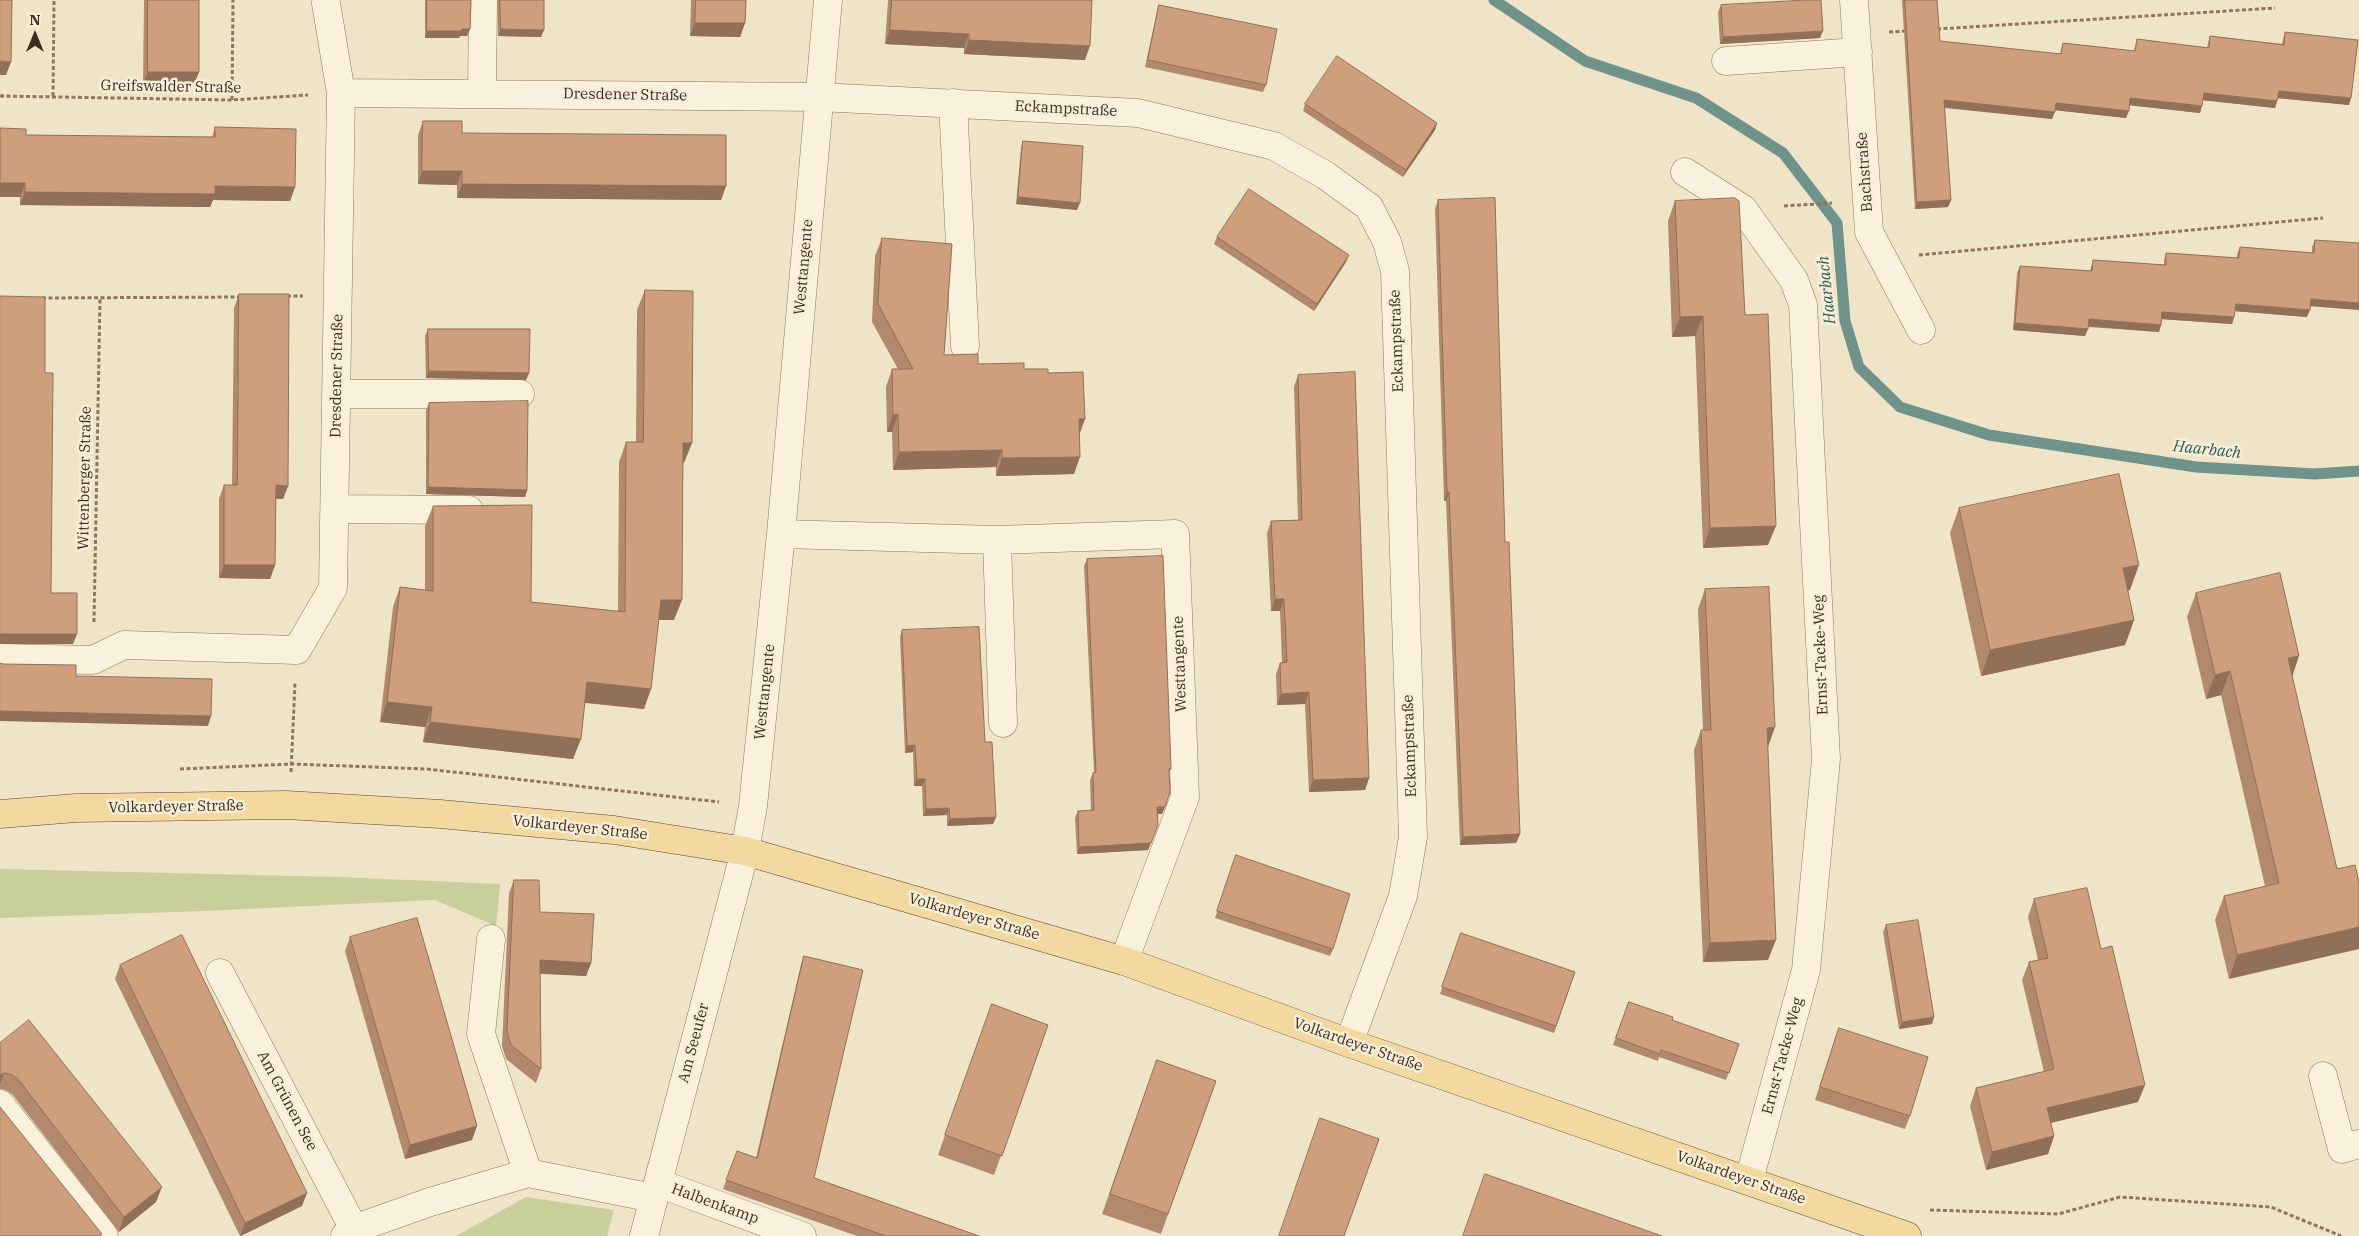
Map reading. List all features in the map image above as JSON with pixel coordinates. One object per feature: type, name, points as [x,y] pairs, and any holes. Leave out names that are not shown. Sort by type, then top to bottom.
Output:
[{"type":"main road","name":"Volkardeyer Straße","points":[[0,814],[76,808],[286,805],[440,814],[614,830],[744,851],[1124,961],[1349,1043],[1907,1236]]},
{"type":"street","points":[[482,94],[483,0]]},
{"type":"street","name":"Westtangente","points":[[744,851],[753,806],[781,534],[828,0]]},
{"type":"street","name":"Bachstraße","points":[[1854,0],[1869,232],[1921,330]]},
{"type":"street","name":"Dresdener Straße","points":[[297,650],[332,588],[339,296],[341,93],[326,3]]},
{"type":"street","points":[[1726,61],[1857,43]]},
{"type":"street","name":"Dresdener Straße","points":[[341,93],[819,97]]},
{"type":"street","name":"Eckampstraße","points":[[819,97],[1138,113],[1274,146],[1325,174],[1369,207],[1387,242],[1395,271],[1413,837],[1404,896],[1349,1043]]},
{"type":"street","points":[[953,104],[965,346]]},
{"type":"street","name":"Ernst-Tacke-Weg","points":[[1685,172],[1743,209],[1794,280],[1803,305],[1826,758],[1806,970],[1749,1180]]},
{"type":"street","points":[[336,394],[520,394]]},
{"type":"street","points":[[335,509],[498,510]]},
{"type":"street","name":"Westtangente","points":[[781,534],[997,540],[1175,534],[1185,797],[1124,961]]},
{"type":"street","points":[[997,540],[1003,723]]},
{"type":"street","points":[[0,658],[93,660],[124,645],[297,650]]},
{"type":"street","name":"Am Seeufer","points":[[644,1236],[744,851]]},
{"type":"street","points":[[491,939],[481,1034],[528,1173]]},
{"type":"street","name":"Am Grünen See","points":[[220,973],[349,1233],[430,1202],[528,1173],[655,1191]]},
{"type":"street","points":[[2324,1076],[2342,1149],[2359,1144]]},
{"type":"street","points":[[0,1104],[104,1236]]},
{"type":"street","name":"Halbenkamp","points":[[655,1191],[802,1236]]},
{"type":"path","points":[[53,96],[54,0]]},
{"type":"path","points":[[232,100],[233,0]]},
{"type":"path","points":[[1936,29],[2275,8]]},
{"type":"path","points":[[1857,43],[1916,30]]},
{"type":"path","name":"Greifswalder Straße","points":[[0,96],[232,100],[341,93]]},
{"type":"path","points":[[1803,205],[1839,202]]},
{"type":"path","points":[[1884,258],[2323,218]]},
{"type":"path","points":[[279,296],[339,296]]},
{"type":"path","points":[[40,298],[249,297]]},
{"type":"path","name":"Wittenberger Straße","points":[[93,660],[100,298]]},
{"type":"path","points":[[286,805],[292,764],[297,650]]},
{"type":"path","points":[[1927,1210],[2058,1214],[2120,1197],[2271,1207],[2341,1236]]},
{"type":"green space","points":[[0,869],[340,877],[500,884],[496,926],[435,900],[0,918]]},
{"type":"green space","points":[[526,1197],[614,1210],[607,1236],[456,1236]]},
{"type":"building","points":[[0,0],[12,0],[11,62],[0,61]]},
{"type":"building","points":[[148,0],[199,0],[199,72],[148,72]]},
{"type":"building","points":[[427,0],[471,0],[470,29],[462,29],[462,31],[427,31]]},
{"type":"building","points":[[500,0],[544,0],[544,30],[501,29]]},
{"type":"building","points":[[696,0],[746,0],[745,23],[695,23]]},
{"type":"building","points":[[892,0],[1092,0],[1090,46],[969,40],[969,34],[890,30]]},
{"type":"building","points":[[1821,0],[1823,31],[1723,37],[1721,5]]},
{"type":"building","points":[[1905,0],[1937,0],[1940,41],[2061,54],[2063,43],[2135,51],[2137,39],[2209,48],[2210,36],[2284,45],[2285,32],[2358,40],[2351,98],[2279,91],[2277,101],[2204,93],[2202,106],[2130,98],[2129,111],[2056,103],[2055,112],[1944,100],[1951,200],[1917,202]]},
{"type":"building","points":[[1159,5],[1277,29],[1266,85],[1148,60]]},
{"type":"building","points":[[1337,56],[1437,123],[1406,170],[1305,104]]},
{"type":"building","points":[[423,121],[462,121],[462,133],[726,135],[726,186],[462,184],[462,171],[422,171]]},
{"type":"building","points":[[215,127],[296,129],[295,187],[215,186],[215,194],[25,192],[25,183],[0,183],[0,128],[26,129],[26,135],[215,137]]},
{"type":"building","points":[[1023,141],[1083,146],[1080,203],[1018,197]]},
{"type":"building","points":[[1249,189],[1349,255],[1317,304],[1217,237]]},
{"type":"building","points":[[1495,198],[1505,542],[1509,542],[1520,834],[1463,837],[1449,492],[1447,492],[1438,200]]},
{"type":"building","points":[[1735,198],[1739,201],[1745,315],[1768,314],[1776,526],[1710,528],[1703,316],[1680,317],[1675,201]]},
{"type":"building","points":[[882,238],[952,244],[944,355],[978,354],[978,364],[1024,363],[1024,369],[1048,369],[1048,373],[1083,372],[1085,419],[1079,419],[1080,457],[1002,458],[1002,450],[899,452],[898,414],[893,415],[892,369],[913,369],[878,304]]},
{"type":"building","points":[[2315,240],[2359,243],[2359,303],[2311,299],[2310,310],[2236,304],[2234,317],[2162,312],[2161,325],[2089,319],[2088,329],[2015,323],[2020,266],[2092,271],[2093,260],[2166,265],[2166,253],[2239,258],[2240,247],[2314,253]]},
{"type":"building","points":[[645,290],[693,291],[692,443],[683,443],[682,600],[661,600],[651,689],[587,682],[581,739],[430,722],[432,707],[387,702],[400,587],[433,591],[433,506],[532,505],[531,602],[625,612],[626,442],[643,442]]},
{"type":"building","points":[[239,294],[289,294],[288,486],[276,485],[275,565],[224,565],[224,485],[237,485]]},
{"type":"building","points":[[0,296],[45,297],[45,373],[53,373],[51,593],[77,593],[77,634],[0,634]]},
{"type":"building","points":[[428,329],[530,329],[529,373],[429,371]]},
{"type":"building","points":[[1355,372],[1369,778],[1313,780],[1309,692],[1281,694],[1280,663],[1287,662],[1284,599],[1275,599],[1271,521],[1302,520],[1298,375]]},
{"type":"building","points":[[528,401],[527,490],[428,487],[429,403]]},
{"type":"building","points":[[2119,474],[2139,565],[2123,568],[2134,620],[1990,650],[1959,508]]},
{"type":"building","points":[[1163,556],[1171,769],[1169,769],[1170,792],[1165,807],[1157,807],[1158,825],[1151,843],[1079,847],[1078,811],[1094,810],[1093,773],[1096,772],[1087,559]]},
{"type":"building","points":[[2280,573],[2299,656],[2288,658],[2337,869],[2355,865],[2359,882],[2359,927],[2237,955],[2224,896],[2279,883],[2230,671],[2215,675],[2196,593]]},
{"type":"building","points":[[1769,587],[1775,727],[1767,728],[1776,940],[1710,943],[1701,730],[1711,730],[1705,589]]},
{"type":"building","points":[[979,627],[985,742],[992,742],[996,817],[950,819],[949,808],[926,809],[925,779],[917,779],[915,745],[907,746],[902,630]]},
{"type":"building","points":[[0,663],[76,665],[76,676],[212,679],[211,716],[0,711]]},
{"type":"building","points":[[1236,855],[1350,894],[1333,949],[1217,911]]},
{"type":"building","points":[[514,880],[539,880],[540,912],[594,914],[591,963],[540,960],[541,1069],[511,1045],[507,1032]]},
{"type":"building","points":[[2087,888],[2101,949],[2112,946],[2145,1085],[2047,1108],[2054,1136],[1992,1152],[1976,1088],[2054,1069],[2029,962],[2048,958],[2034,899]]},
{"type":"building","points":[[417,918],[477,1126],[410,1145],[350,937]]},
{"type":"building","points":[[1918,920],[1934,1017],[1902,1022],[1886,925]]},
{"type":"building","points":[[1461,933],[1575,972],[1556,1026],[1442,987]]},
{"type":"building","points":[[182,935],[307,1193],[245,1223],[120,965]]},
{"type":"building","points":[[804,956],[863,970],[814,1178],[979,1236],[886,1236],[726,1180],[737,1151],[757,1158]]},
{"type":"building","points":[[1629,1002],[1673,1017],[1672,1020],[1739,1044],[1729,1073],[1661,1050],[1660,1054],[1616,1038]]},
{"type":"building","points":[[992,1004],[1048,1025],[1002,1156],[945,1135]]},
{"type":"building","points":[[29,1020],[162,1187],[124,1217],[18,1079],[4,1073],[0,1075],[0,1043]]},
{"type":"building","points":[[1839,1028],[1928,1057],[1910,1116],[1820,1087]]},
{"type":"building","points":[[1157,1060],[1216,1081],[1168,1214],[1110,1194]]},
{"type":"building","points":[[0,1107],[102,1234],[100,1236],[0,1236]]},
{"type":"building","points":[[1320,1118],[1379,1139],[1344,1236],[1279,1236]]},
{"type":"building","points":[[1485,1174],[1662,1236],[1463,1236]]},
{"type":"waterway","name":"Haarbach","points":[[1494,0],[1585,61],[1696,98],[1783,153],[1837,223],[1845,321],[1859,367],[1900,407],[1989,435],[2196,467],[2315,474],[2359,471]]}]
